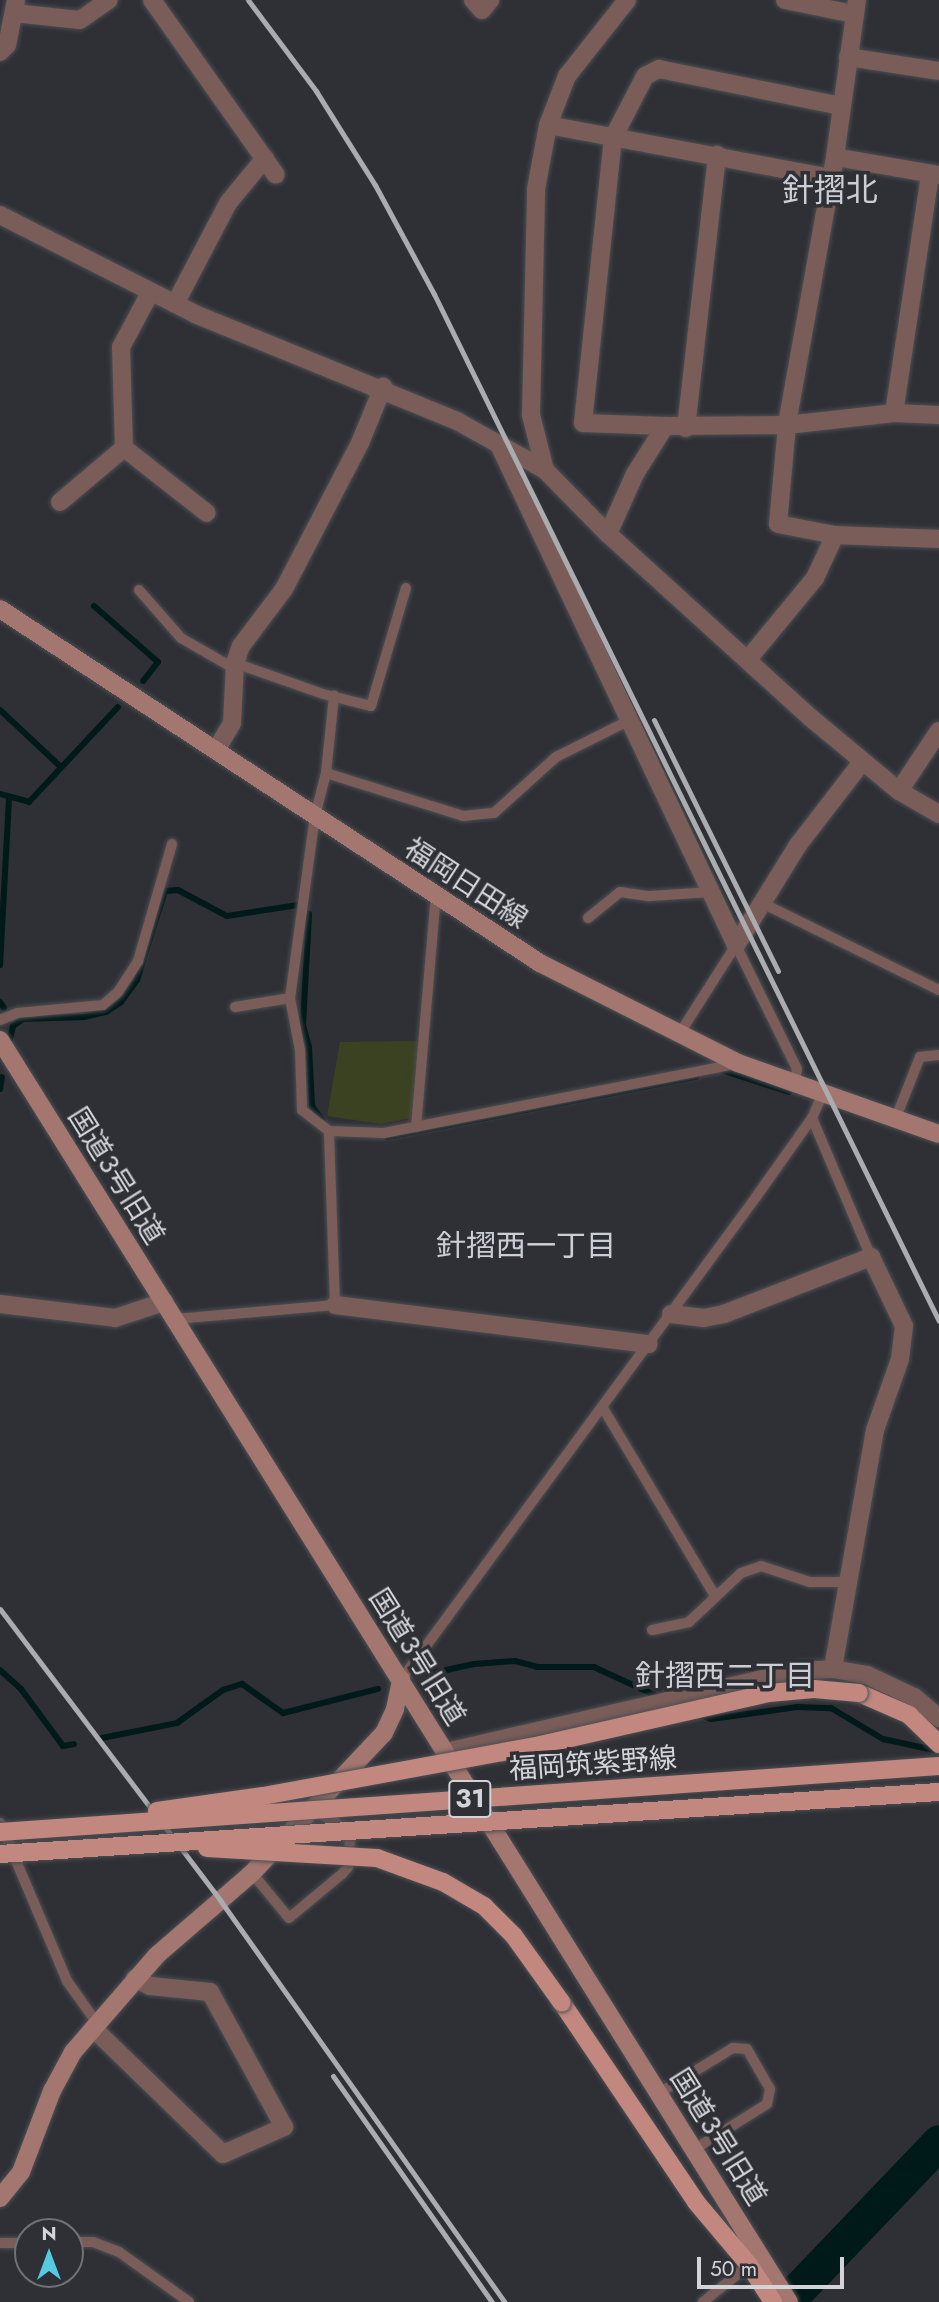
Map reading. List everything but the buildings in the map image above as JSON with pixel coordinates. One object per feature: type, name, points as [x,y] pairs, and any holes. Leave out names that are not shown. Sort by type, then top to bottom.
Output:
[{"type":"main road","points":[[46,1829],[361,1779],[540,1745],[769,1693],[814,1689],[859,1693],[909,1715],[939,1744]]},
{"type":"main road","name":"福岡筑紫野線","points":[[0,1832],[939,1766]]},
{"type":"main road","name":"福岡筑紫野線","points":[[0,1854],[939,1792]]},
{"type":"main road","points":[[134,1844],[351,1855],[407,1867],[484,1906],[514,1936],[562,2003],[696,2202],[758,2264],[773,2302]]},
{"type":"street","points":[[0,52],[7,45],[15,6],[80,20],[109,0]]},
{"type":"street","points":[[152,0],[276,174]]},
{"type":"street","points":[[473,0],[482,10],[490,0]]},
{"type":"street","points":[[545,470],[531,415],[531,300],[536,189],[548,125],[567,76],[627,0]]},
{"type":"street","points":[[785,0],[855,7],[835,157],[787,425],[778,524],[835,535],[939,539]]},
{"type":"street","points":[[848,57],[939,71]]},
{"type":"street","points":[[841,106],[659,69],[645,76],[613,138],[583,423],[686,428],[787,425],[894,413],[939,415]]},
{"type":"street","points":[[548,125],[830,178]]},
{"type":"street","points":[[686,428],[717,155]]},
{"type":"street","points":[[835,157],[934,175],[894,413]]},
{"type":"street","points":[[175,304],[228,203],[265,158]]},
{"type":"street","points":[[0,215],[150,293],[383,387],[545,470],[608,534],[862,762],[899,791],[939,814]]},
{"type":"street","points":[[124,448],[121,347],[150,293]]},
{"type":"street","points":[[216,750],[232,723],[235,666],[241,646],[290,578],[359,443],[383,387]]},
{"type":"street","points":[[608,534],[635,474],[665,426]]},
{"type":"street","points":[[499,445],[736,945]]},
{"type":"street","points":[[60,502],[124,448]]},
{"type":"street","points":[[124,448],[207,513]]},
{"type":"street","points":[[749,658],[815,578],[835,535]]},
{"type":"street","name":"福岡日田線","points":[[0,609],[540,963],[678,1036],[738,1063],[822,1096],[939,1133]]},
{"type":"street","points":[[899,791],[939,731]]},
{"type":"street","points":[[736,945],[764,904],[798,845],[862,762]]},
{"type":"street","name":"国道3号旧道","points":[[0,1040],[5,1061],[175,1319],[695,2149],[758,2264],[789,2302]]},
{"type":"street","points":[[671,1314],[704,1318],[724,1314],[871,1257],[904,1326],[900,1359],[875,1430],[861,1524],[846,1583],[833,1669]]},
{"type":"street","points":[[0,1304],[115,1318],[164,1302]]},
{"type":"street","points":[[335,1305],[649,1344]]},
{"type":"street","points":[[446,1752],[647,1709],[759,1678],[833,1669],[890,1685],[939,1718]]},
{"type":"street","points":[[0,2198],[21,2172],[52,2091],[73,2052],[135,1978],[252,1873],[384,1734],[396,1709],[401,1680]]},
{"type":"street","points":[[95,2025],[223,2154],[284,2127],[210,1992],[150,1986],[135,1978]]},
{"type":"lane","points":[[139,590],[181,638],[235,666],[372,706],[406,588]]},
{"type":"lane","points":[[334,695],[326,773],[315,816],[290,998],[300,1050],[302,1110],[329,1131],[384,1133],[738,1063]]},
{"type":"lane","points":[[326,773],[463,816],[494,813],[556,757],[628,722]]},
{"type":"lane","points":[[0,1020],[17,1013],[103,1005],[118,992],[138,961],[172,844]]},
{"type":"lane","points":[[588,918],[620,892],[650,895],[711,892]]},
{"type":"lane","points":[[416,1127],[436,896]]},
{"type":"lane","points":[[764,904],[939,990]]},
{"type":"lane","points":[[678,1036],[736,945]]},
{"type":"lane","points":[[736,945],[797,1069],[794,1086]]},
{"type":"lane","points":[[235,1007],[290,998]]},
{"type":"lane","points":[[895,1120],[920,1057],[939,1055]]},
{"type":"lane","points":[[401,1680],[671,1314],[812,1118],[822,1096]]},
{"type":"lane","points":[[812,1118],[871,1257]]},
{"type":"lane","points":[[175,1319],[335,1305],[329,1131]]},
{"type":"lane","points":[[603,1408],[714,1594]]},
{"type":"lane","points":[[652,1630],[688,1622],[714,1594],[741,1573],[761,1566],[810,1582],[846,1583]]},
{"type":"lane","points":[[252,1873],[289,1918],[348,1867],[346,1832],[313,1808]]},
{"type":"lane","points":[[0,1823],[68,1981],[95,2025]]},
{"type":"lane","points":[[659,2093],[733,2048],[747,2049],[770,2089],[767,2104],[695,2149]]},
{"type":"lane","points":[[84,2242],[93,2242],[119,2252],[189,2302]]},
{"type":"lane","points":[[703,2302],[758,2264]]},
{"type":"green space","points":[[419,1041],[411,1118],[381,1124],[327,1116],[340,1042]]},
{"type":"waterway","points":[[94,606],[158,662],[143,681]]},
{"type":"waterway","points":[[0,794],[29,802],[118,707]]},
{"type":"waterway","points":[[0,710],[61,767]]},
{"type":"waterway","points":[[0,965],[9,797]]},
{"type":"waterway","points":[[10,1039],[13,1026],[23,1019],[84,1017],[106,1012],[121,1002],[137,980],[165,891],[178,890],[227,916],[298,905]]},
{"type":"waterway","points":[[309,914],[303,1025],[309,1047],[312,1106],[322,1120]]},
{"type":"waterway","points":[[0,1002],[4,1008]]},
{"type":"waterway","points":[[724,1071],[789,1092]]},
{"type":"waterway","points":[[0,1089],[2,1077]]},
{"type":"waterway","points":[[387,1137],[696,1077]]},
{"type":"waterway","points":[[428,1674],[474,1664],[515,1661],[537,1667],[594,1667],[659,1697]]},
{"type":"waterway","points":[[0,1670],[21,1689],[63,1746],[74,1744]]},
{"type":"waterway","points":[[102,1738],[177,1723],[223,1690],[242,1684],[283,1713],[378,1689]]},
{"type":"waterway","points":[[698,1714],[711,1719],[797,1707],[831,1708],[883,1739],[934,1750]]},
{"type":"waterway","points":[[786,2302],[939,2142]]},
{"type":"railway","points":[[248,0],[316,91],[375,185],[434,294],[939,1321]]},
{"type":"railway","points":[[654,720],[778,971]]},
{"type":"railway","points":[[0,1609],[220,1900],[505,2302]]},
{"type":"railway","points":[[333,2076],[492,2302]]},
{"type":"district","name":"針摺北","points":[[830,190]]},
{"type":"district","name":"針摺西一丁目","points":[[526,1246]]},
{"type":"district","name":"針摺西二丁目","points":[[725,1676]]}]
